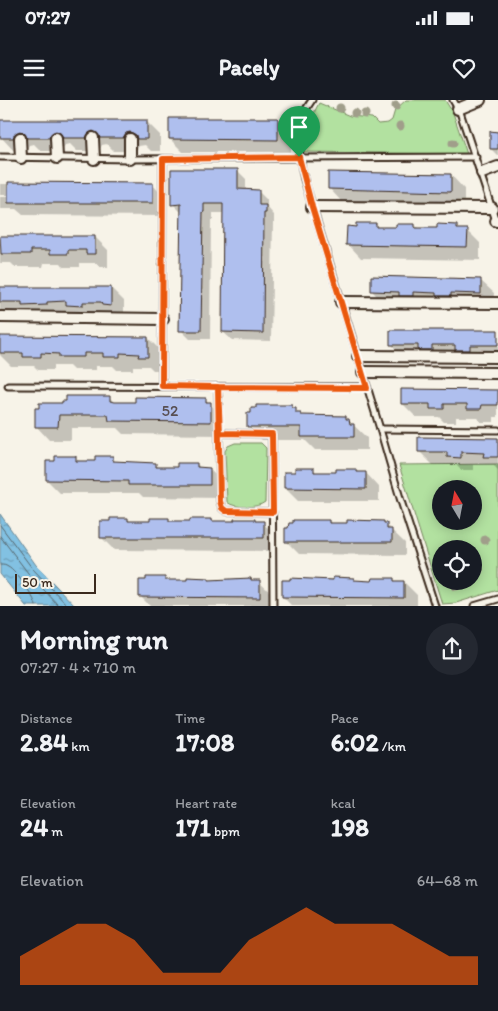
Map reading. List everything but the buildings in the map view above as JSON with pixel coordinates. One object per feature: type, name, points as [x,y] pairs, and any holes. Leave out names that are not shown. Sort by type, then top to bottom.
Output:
[{"type":"street","points":[[455,104],[480,100]]},
{"type":"street","points":[[20,138],[21,158]]},
{"type":"street","points":[[56,138],[57,158]]},
{"type":"street","points":[[93,138],[94,158]]},
{"type":"street","points":[[130,138],[130,159]]},
{"type":"street","points":[[482,173],[498,167]]},
{"type":"street","points":[[312,207],[492,208]]},
{"type":"street","points":[[342,302],[498,303]]},
{"type":"street","points":[[0,317],[163,318]]},
{"type":"street","points":[[358,356],[498,357]]},
{"type":"street","points":[[363,372],[498,373]]},
{"type":"lane","points":[[312,100],[301,126],[298,149],[299,157],[312,207],[400,498],[435,606]]},
{"type":"lane","points":[[455,104],[482,173],[497,222]]},
{"type":"lane","points":[[0,157],[163,159],[476,157]]},
{"type":"lane","points":[[162,386],[163,159]]},
{"type":"lane","points":[[8,386],[367,388]]},
{"type":"lane","points":[[218,387],[220,501],[222,508],[226,511],[273,512]]},
{"type":"lane","points":[[380,429],[498,430]]},
{"type":"lane","points":[[220,433],[272,434],[273,606]]},
{"type":"lane","points":[[474,606],[498,599]]},
{"type":"green space","points":[[406,100],[445,100],[453,113],[467,154],[304,152],[311,121],[319,103],[350,116],[372,118],[378,124],[388,123],[392,120],[395,110]]},
{"type":"green space","points":[[235,443],[261,443],[266,448],[265,502],[262,504],[241,507],[227,502],[225,451],[228,446]]},
{"type":"green space","points":[[498,464],[498,590],[456,603],[442,604],[438,590],[482,590],[482,540],[432,540],[432,572],[399,465]]},
{"type":"water","points":[[0,514],[36,565],[75,606],[26,606],[0,574]]},
{"type":"route","points":[[299,157],[163,159],[162,386],[218,387],[220,433],[272,434],[273,512],[226,511],[222,508],[220,501],[218,387],[367,388],[312,207],[299,157]]}]
